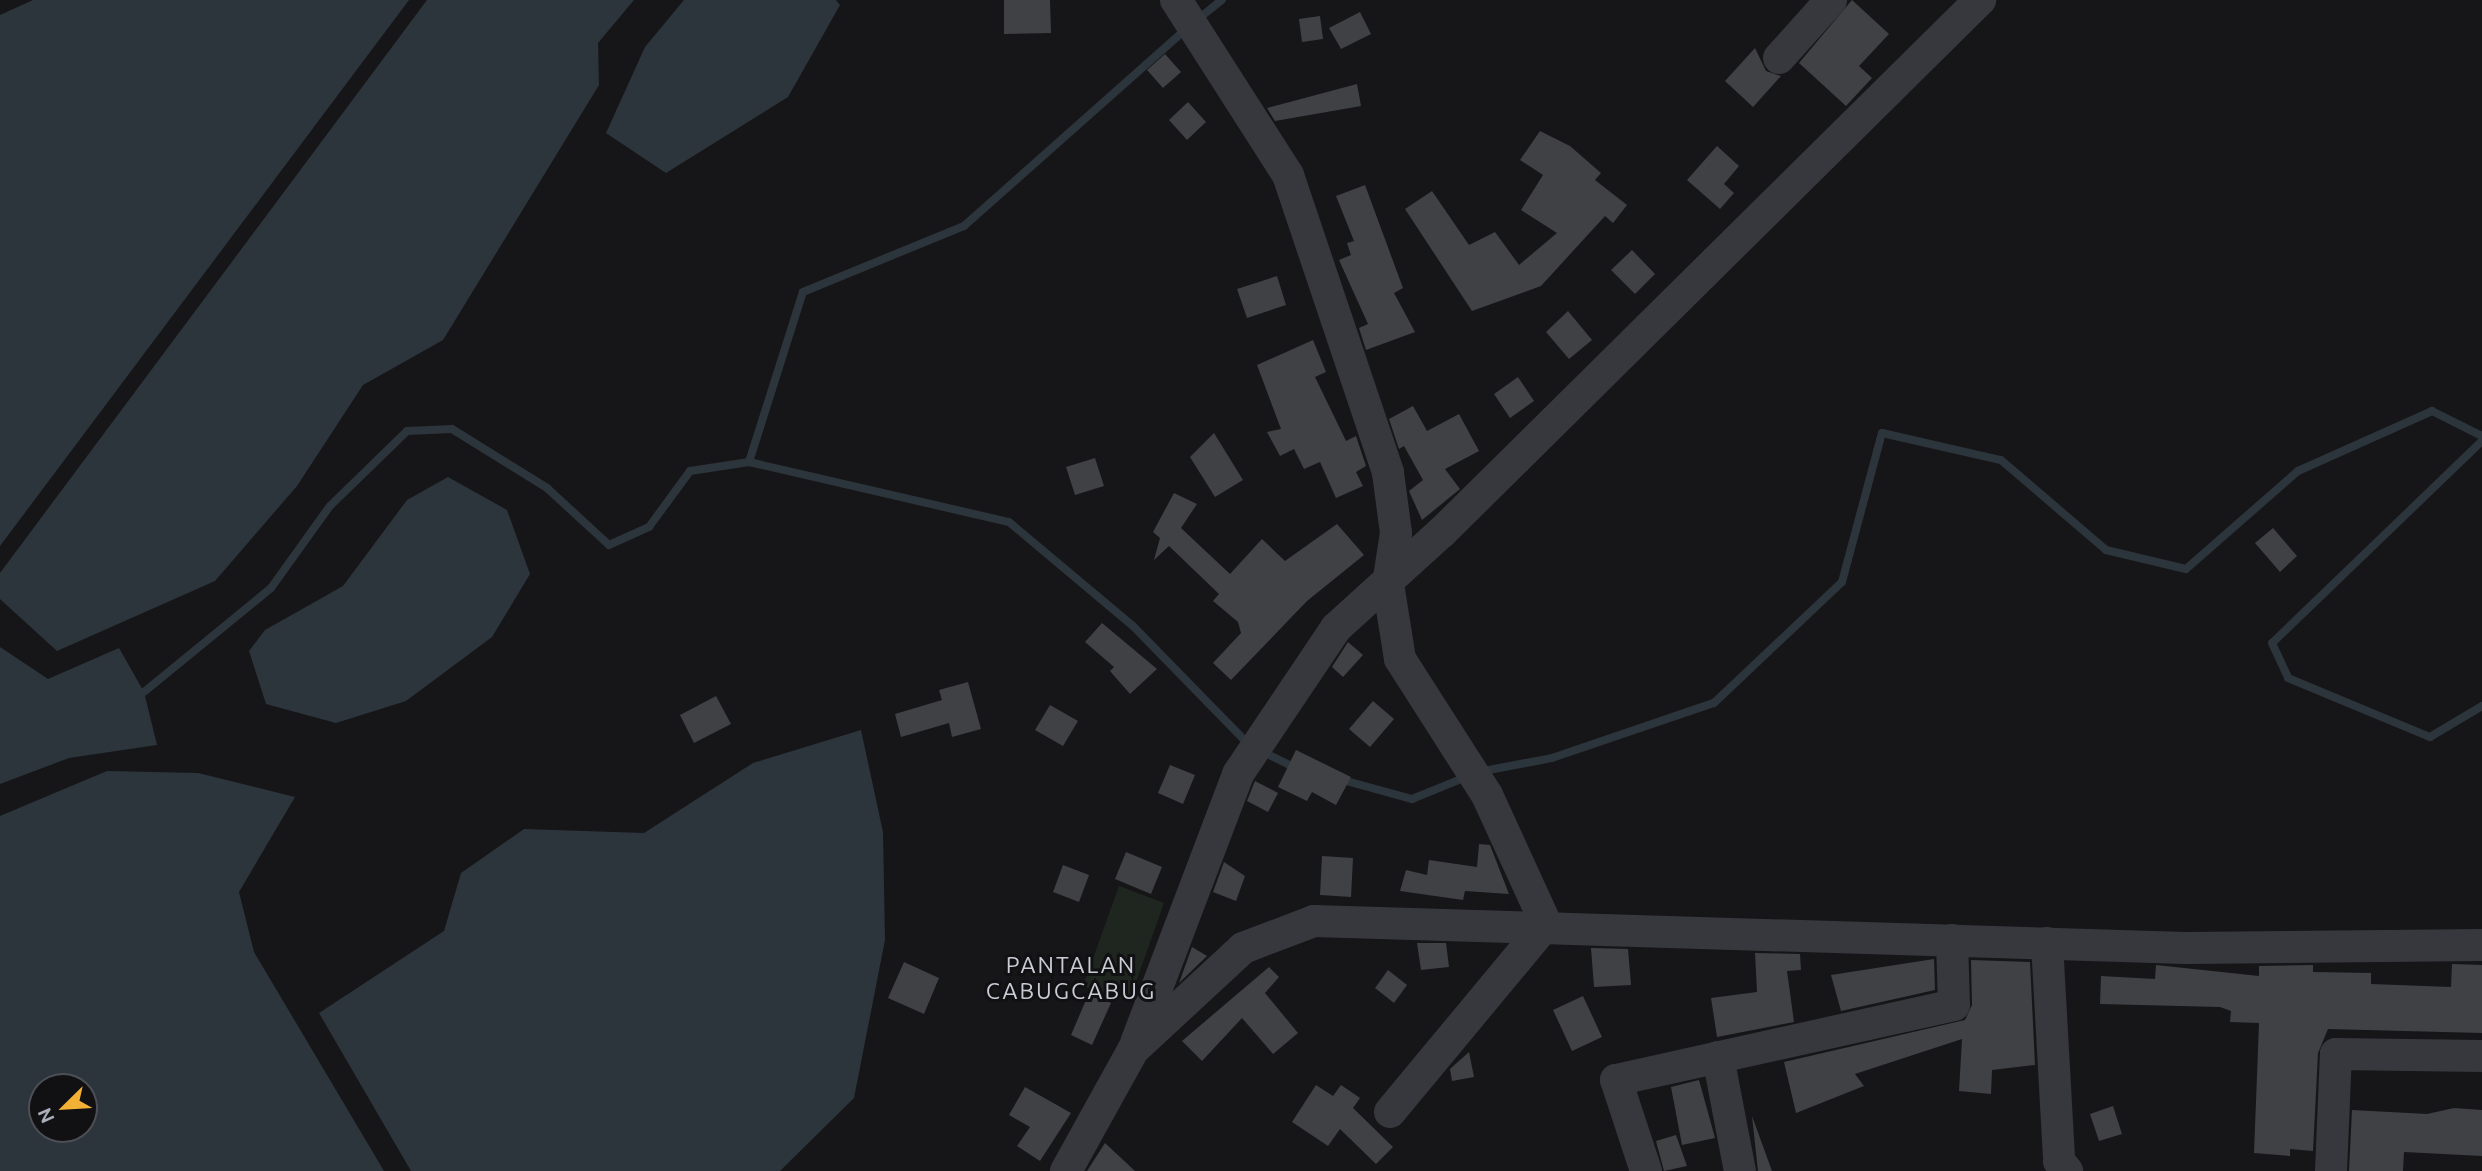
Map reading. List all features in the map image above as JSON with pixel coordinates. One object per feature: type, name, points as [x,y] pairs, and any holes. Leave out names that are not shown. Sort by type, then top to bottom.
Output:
[{"type":"street","points":[[1176,0],[1206,41],[1288,175],[1350,353],[1388,473],[1396,533],[1388,584],[1400,659],[1487,795],[1546,924]]},
{"type":"street","points":[[1779,58],[1832,0]]},
{"type":"street","points":[[1066,1171],[1133,1050],[1238,774],[1336,628],[1388,584],[1980,0]]},
{"type":"street","points":[[1133,1050],[1243,948],[1314,921],[1546,924],[2047,943],[2482,946]]},
{"type":"street","points":[[1390,1112],[1546,924]]},
{"type":"street","points":[[1646,1171],[1616,1080],[1954,1005],[1952,940]]},
{"type":"street","points":[[2047,943],[2059,1161],[2067,1171]]},
{"type":"street","points":[[2331,1171],[2336,1054],[2482,1056]]},
{"type":"street","points":[[1718,1057],[1740,1171]]},
{"type":"shaded area","points":[[33,0],[409,0],[0,546],[0,15]]},
{"type":"shaded area","points":[[427,0],[634,0],[598,43],[599,85],[443,340],[363,385],[297,486],[215,581],[57,651],[0,599],[0,573]]},
{"type":"shaded area","points":[[684,0],[836,0],[840,5],[788,97],[666,173],[606,133],[645,47]]},
{"type":"shaded area","points":[[448,477],[507,510],[530,574],[492,637],[406,701],[336,723],[266,704],[249,651],[265,630],[343,586],[407,500]]},
{"type":"shaded area","points":[[0,647],[48,679],[119,648],[144,692],[157,745],[69,758],[0,784]]},
{"type":"shaded area","points":[[861,730],[883,832],[885,940],[854,1098],[780,1171],[411,1171],[319,1013],[444,931],[461,873],[524,829],[644,833],[753,763]]},
{"type":"shaded area","points":[[107,771],[198,773],[295,797],[239,892],[254,952],[384,1171],[0,1171],[0,816]]},
{"type":"shaded area","points":[[1119,886],[1164,903],[1129,1002],[1083,986]]},
{"type":"building","points":[[1004,0],[1050,0],[1051,33],[1004,34]]},
{"type":"building","points":[[1852,0],[1889,34],[1859,66],[1872,78],[1846,106],[1799,63]]},
{"type":"building","points":[[1360,12],[1371,34],[1341,49],[1329,28]]},
{"type":"building","points":[[1320,16],[1323,39],[1302,42],[1299,19]]},
{"type":"building","points":[[1755,48],[1766,71],[1781,76],[1753,107],[1725,81]]},
{"type":"building","points":[[1165,54],[1181,72],[1163,88],[1147,70]]},
{"type":"building","points":[[1357,84],[1361,106],[1275,121],[1267,108]]},
{"type":"building","points":[[1188,102],[1206,122],[1187,140],[1169,120]]},
{"type":"building","points":[[1540,131],[1570,146],[1601,173],[1595,180],[1627,205],[1613,223],[1605,216],[1541,286],[1472,311],[1405,209],[1432,191],[1469,245],[1495,232],[1519,265],[1557,233],[1521,210],[1543,175],[1520,160]]},
{"type":"building","points":[[1717,146],[1739,166],[1724,184],[1734,193],[1720,209],[1687,180]]},
{"type":"building","points":[[1365,185],[1403,288],[1394,293],[1415,332],[1366,350],[1359,328],[1368,324],[1339,260],[1351,255],[1347,243],[1354,241],[1336,196]]},
{"type":"building","points":[[1632,250],[1655,274],[1635,294],[1611,270]]},
{"type":"building","points":[[1277,276],[1286,305],[1247,318],[1237,289]]},
{"type":"building","points":[[1568,311],[1592,340],[1569,359],[1546,332]]},
{"type":"building","points":[[1313,340],[1326,372],[1315,377],[1346,441],[1356,436],[1366,466],[1356,472],[1363,486],[1336,498],[1320,462],[1304,469],[1294,449],[1280,456],[1267,432],[1281,429],[1257,365]]},
{"type":"building","points":[[1518,377],[1534,401],[1510,418],[1494,394]]},
{"type":"building","points":[[1413,406],[1427,431],[1459,414],[1479,451],[1445,469],[1460,489],[1422,520],[1409,491],[1423,480],[1404,446],[1399,449],[1389,419]]},
{"type":"building","points":[[1214,433],[1243,480],[1215,497],[1190,457]]},
{"type":"building","points":[[1095,458],[1104,486],[1075,495],[1066,467]]},
{"type":"building","points":[[1174,493],[1197,504],[1181,528],[1230,574],[1262,539],[1285,561],[1337,524],[1364,555],[1307,601],[1231,680],[1213,663],[1241,633],[1238,622],[1213,601],[1219,594],[1169,546],[1154,560],[1160,538],[1153,532]]},
{"type":"building","points":[[2273,528],[2297,556],[2280,572],[2255,543]]},
{"type":"building","points":[[1102,623],[1157,669],[1130,694],[1110,671],[1114,667],[1085,642]]},
{"type":"building","points":[[1348,642],[1363,655],[1343,677],[1332,667]]},
{"type":"building","points":[[968,682],[981,729],[952,737],[949,723],[901,737],[895,714],[942,700],[939,690]]},
{"type":"building","points":[[716,696],[731,724],[694,743],[680,715]]},
{"type":"building","points":[[1373,701],[1394,719],[1370,747],[1349,729]]},
{"type":"building","points":[[1050,705],[1078,721],[1063,746],[1035,730]]},
{"type":"building","points":[[1296,750],[1351,777],[1336,805],[1312,792],[1307,801],[1278,787]]},
{"type":"building","points":[[1170,765],[1195,775],[1183,804],[1158,793]]},
{"type":"building","points":[[1255,781],[1278,793],[1268,812],[1247,801]]},
{"type":"building","points":[[1479,844],[1490,845],[1509,894],[1465,891],[1463,900],[1400,891],[1406,870],[1427,875],[1429,860],[1477,867]]},
{"type":"building","points":[[1126,852],[1162,867],[1151,894],[1115,879]]},
{"type":"building","points":[[1322,856],[1353,858],[1351,897],[1320,895]]},
{"type":"building","points":[[1224,862],[1245,876],[1236,901],[1213,892]]},
{"type":"building","points":[[1063,865],[1089,875],[1079,902],[1053,892]]},
{"type":"building","points":[[1417,943],[1446,943],[1449,967],[1421,970]]},
{"type":"building","points":[[1192,947],[1207,956],[1179,983]]},
{"type":"building","points":[[1591,948],[1628,949],[1631,985],[1594,987]]},
{"type":"building","points":[[1755,953],[1800,954],[1801,970],[1787,971],[1794,1022],[1717,1037],[1711,998],[1757,992]]},
{"type":"building","points":[[1934,959],[1935,990],[1841,1011],[1831,975]]},
{"type":"building","points":[[1971,960],[2030,962],[2035,1065],[1992,1070],[1991,1094],[1959,1091],[1962,1039],[1855,1074],[1864,1086],[1796,1113],[1784,1062],[1965,1020],[1972,1005]]},
{"type":"building","points":[[904,962],[939,978],[924,1014],[888,998]]},
{"type":"building","points":[[2452,964],[2482,965],[2482,1033],[2328,1029],[2318,1053],[2313,1151],[2290,1149],[2290,1156],[2254,1153],[2259,1023],[2230,1022],[2231,1011],[2220,1007],[2100,1004],[2101,976],[2155,979],[2156,965],[2259,976],[2259,966],[2313,965],[2313,972],[2371,973],[2371,984],[2451,987]]},
{"type":"building","points":[[1269,967],[1279,977],[1265,993],[1298,1033],[1273,1054],[1242,1018],[1202,1061],[1182,1041]]},
{"type":"building","points":[[1388,970],[1407,985],[1394,1003],[1375,988]]},
{"type":"building","points":[[1089,993],[1111,1003],[1092,1045],[1071,1035]]},
{"type":"building","points":[[1583,996],[1602,1037],[1572,1051],[1553,1010]]},
{"type":"building","points":[[1469,1052],[1474,1077],[1452,1081],[1450,1069]]},
{"type":"building","points":[[1699,1080],[1715,1138],[1682,1145],[1671,1087]]},
{"type":"building","points":[[1316,1085],[1333,1096],[1341,1085],[1360,1098],[1353,1108],[1393,1147],[1376,1164],[1340,1129],[1328,1146],[1292,1122]]},
{"type":"building","points":[[1025,1087],[1071,1113],[1040,1161],[1017,1146],[1030,1127],[1009,1115]]},
{"type":"building","points":[[2113,1106],[2122,1134],[2099,1141],[2090,1114]]},
{"type":"building","points":[[2454,1108],[2482,1110],[2482,1156],[2404,1152],[2403,1171],[2349,1171],[2352,1110],[2427,1114]]},
{"type":"building","points":[[1752,1116],[1772,1171],[1758,1171]]},
{"type":"building","points":[[1676,1135],[1687,1166],[1664,1171],[1656,1141]]},
{"type":"building","points":[[1105,1143],[1135,1171],[1087,1171]]},
{"type":"waterway","points":[[1197,20],[1222,0]]},
{"type":"waterway","points":[[749,462],[803,292],[964,226],[1187,28]]},
{"type":"waterway","points":[[1478,772],[1552,758],[1714,703],[1842,582],[1882,433],[2001,460],[2106,550],[2186,569],[2298,471],[2432,411],[2482,436]]},
{"type":"waterway","points":[[144,692],[271,588],[330,506],[407,431],[452,429],[547,488],[609,545],[649,527],[690,471],[749,462],[1009,522],[1133,626],[1249,745]]},
{"type":"waterway","points":[[2482,441],[2272,643],[2288,678],[2430,737],[2482,706]]},
{"type":"waterway","points":[[1261,751],[1296,768]]},
{"type":"waterway","points":[[1339,779],[1412,799],[1466,777]]},
{"type":"district","name":"PANTALAN CABUGCABUG","points":[[1071,978]]}]
